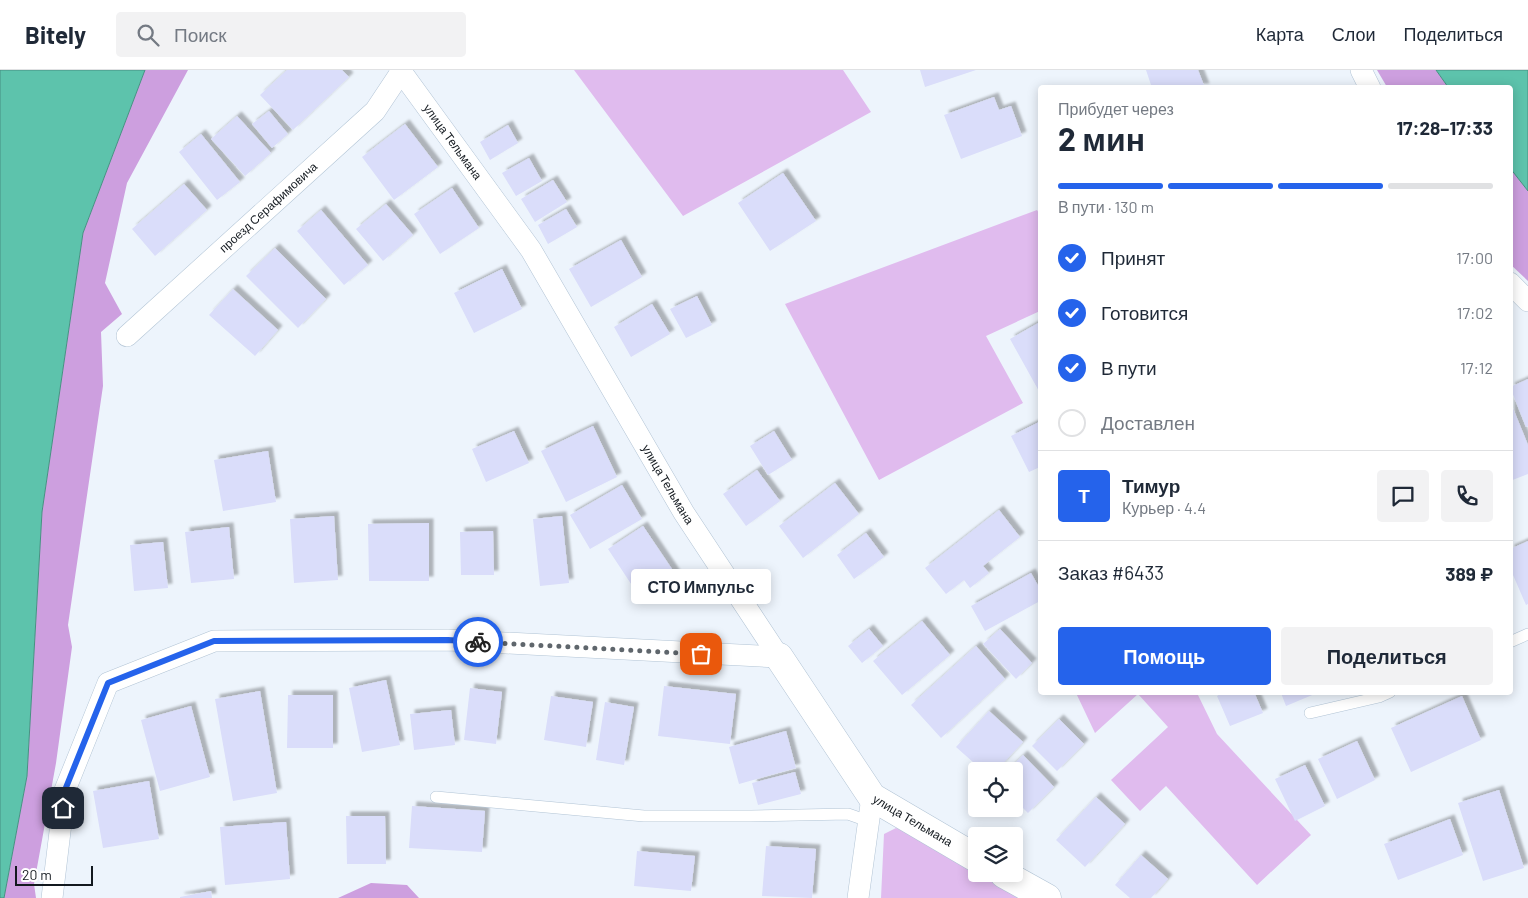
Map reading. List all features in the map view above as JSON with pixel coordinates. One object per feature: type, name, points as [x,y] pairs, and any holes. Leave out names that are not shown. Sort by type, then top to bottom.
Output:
[{"type":"street","name":"проезд Серафимовича","points":[[127,336],[375,110],[400,71]]},
{"type":"street","name":"улица Тельмана","points":[[400,71],[531,250],[684,513],[779,658],[870,809],[968,854]]},
{"type":"street","points":[[1513,286],[1528,301]]},
{"type":"street","points":[[52,898],[65,790],[108,683],[214,641],[448,640],[779,658]]},
{"type":"street","points":[[858,898],[870,809]]},
{"type":"street","points":[[1018,882],[1047,898]]},
{"type":"lane","points":[[1513,641],[1528,634]]},
{"type":"lane","points":[[1310,713],[1383,695]]},
{"type":"lane","points":[[436,797],[644,816],[848,814],[870,809]]},
{"type":"shaded area","points":[[0,70],[145,70],[83,233],[42,512],[27,776],[4,898],[0,898]]},
{"type":"shaded area","points":[[145,70],[188,70],[127,183],[105,283],[122,314],[101,332],[103,386],[68,625],[72,647],[56,763],[34,884],[36,898],[4,898],[27,776],[42,512],[83,233]]},
{"type":"shaded area","points":[[574,70],[843,70],[871,112],[683,216]]},
{"type":"shaded area","points":[[1377,70],[1436,70],[1447,85],[1386,85]]},
{"type":"shaded area","points":[[1436,70],[1528,70],[1528,191],[1513,172],[1513,85],[1447,85]]},
{"type":"shaded area","points":[[1513,172],[1528,191],[1528,281],[1513,267]]},
{"type":"shaded area","points":[[1037,210],[1038,212],[1038,312],[986,336],[1023,403],[879,480],[785,304]]},
{"type":"shaded area","points":[[1077,695],[1137,695],[1095,733]]},
{"type":"shaded area","points":[[1139,695],[1198,695],[1217,734],[1311,835],[1257,885],[1166,786],[1140,811],[1111,780],[1168,727]]},
{"type":"shaded area","points":[[896,828],[911,833],[968,865],[968,882],[1000,882],[1029,898],[881,898],[884,834]]},
{"type":"shaded area","points":[[371,883],[407,885],[419,898],[338,898]]},
{"type":"building","points":[[287,70],[342,70],[349,77],[293,130],[260,95]]},
{"type":"building","points":[[920,70],[976,70],[925,87]]},
{"type":"building","points":[[1146,70],[1198,70],[1204,85],[1151,85]]},
{"type":"building","points":[[994,97],[999,110],[1011,106],[1022,136],[961,159],[944,115]]},
{"type":"building","points":[[269,111],[288,134],[272,148],[252,124]]},
{"type":"building","points":[[237,116],[271,153],[245,176],[211,139]]},
{"type":"building","points":[[405,124],[438,167],[394,200],[362,157]]},
{"type":"building","points":[[508,125],[518,143],[490,160],[480,142]]},
{"type":"building","points":[[201,134],[240,182],[217,200],[179,152]]},
{"type":"building","points":[[529,158],[542,181],[516,196],[502,173]]},
{"type":"building","points":[[783,173],[816,221],[770,251],[738,203]]},
{"type":"building","points":[[553,180],[567,202],[535,222],[521,199]]},
{"type":"building","points":[[184,184],[207,210],[155,256],[132,229]]},
{"type":"building","points":[[452,188],[479,228],[440,254],[414,214]]},
{"type":"building","points":[[386,204],[413,235],[383,261],[356,229]]},
{"type":"building","points":[[566,209],[577,227],[548,244],[538,225]]},
{"type":"building","points":[[321,210],[368,265],[344,285],[297,231]]},
{"type":"building","points":[[621,240],[642,277],[591,307],[569,269]]},
{"type":"building","points":[[275,248],[326,299],[298,328],[246,276]]},
{"type":"building","points":[[502,269],[522,309],[474,333],[454,293]]},
{"type":"building","points":[[233,289],[278,330],[255,356],[209,315]]},
{"type":"building","points":[[697,296],[712,325],[686,338],[670,309]]},
{"type":"building","points":[[652,304],[670,334],[631,357],[614,327]]},
{"type":"building","points":[[1038,323],[1038,389],[1010,339]]},
{"type":"building","points":[[1528,379],[1528,426],[1526,427],[1513,394],[1513,386]]},
{"type":"building","points":[[1513,408],[1528,445],[1528,474],[1513,480]]},
{"type":"building","points":[[1038,422],[1038,468],[1029,472],[1011,436]]},
{"type":"building","points":[[593,426],[617,477],[566,502],[541,451]]},
{"type":"building","points":[[514,431],[529,463],[486,482],[472,449]]},
{"type":"building","points":[[774,431],[792,460],[768,475],[750,446]]},
{"type":"building","points":[[268,451],[276,502],[223,511],[214,460]]},
{"type":"building","points":[[757,470],[780,501],[746,526],[723,494]]},
{"type":"building","points":[[835,483],[859,514],[803,558],[779,526]]},
{"type":"building","points":[[622,485],[642,519],[590,549],[570,515]]},
{"type":"building","points":[[999,510],[1020,537],[983,566],[989,573],[970,588],[964,580],[946,594],[925,568]]},
{"type":"building","points":[[334,516],[338,580],[294,583],[290,519]]},
{"type":"building","points":[[562,516],[569,583],[540,586],[533,519]]},
{"type":"building","points":[[429,523],[429,581],[369,581],[368,524]]},
{"type":"building","points":[[643,526],[676,575],[641,599],[608,549]]},
{"type":"building","points":[[229,527],[234,579],[191,583],[185,532]]},
{"type":"building","points":[[493,531],[494,575],[461,575],[460,532]]},
{"type":"building","points":[[866,533],[884,557],[854,579],[837,555]]},
{"type":"building","points":[[1528,541],[1528,604],[1526,605],[1513,575],[1513,548]]},
{"type":"building","points":[[163,542],[168,588],[134,591],[130,545]]},
{"type":"building","points":[[1031,573],[1038,585],[1038,602],[985,631],[971,606]]},
{"type":"building","points":[[922,621],[950,655],[902,695],[873,661]]},
{"type":"building","points":[[869,629],[883,646],[862,663],[848,646]]},
{"type":"building","points":[[1000,629],[1032,663],[1016,679],[983,644]]},
{"type":"building","points":[[976,646],[1005,679],[941,738],[911,705]]},
{"type":"building","points":[[386,680],[400,745],[362,752],[349,688]]},
{"type":"building","points":[[664,686],[736,694],[730,744],[658,736]]},
{"type":"building","points":[[470,688],[502,692],[496,744],[464,740]]},
{"type":"building","points":[[260,691],[277,793],[233,801],[215,699]]},
{"type":"building","points":[[288,695],[333,695],[333,748],[287,748]]},
{"type":"building","points":[[1255,695],[1263,713],[1230,726],[1217,696]]},
{"type":"building","points":[[1282,695],[1312,695],[1286,706]]},
{"type":"building","points":[[551,696],[593,702],[586,747],[544,740]]},
{"type":"building","points":[[1462,696],[1481,740],[1411,772],[1391,728]]},
{"type":"building","points":[[605,702],[634,707],[624,765],[596,760]]},
{"type":"building","points":[[191,706],[210,777],[160,791],[141,720]]},
{"type":"building","points":[[451,710],[455,745],[414,750],[410,714]]},
{"type":"building","points":[[989,711],[1023,742],[1004,762],[973,762],[956,747]]},
{"type":"building","points":[[1059,719],[1084,744],[1057,771],[1032,746]]},
{"type":"building","points":[[786,731],[796,768],[739,784],[729,747]]},
{"type":"building","points":[[1357,741],[1375,780],[1337,799],[1318,759]]},
{"type":"building","points":[[1023,755],[1054,787],[1028,813],[1023,808],[1023,762],[1016,762]]},
{"type":"building","points":[[1305,765],[1325,806],[1295,821],[1275,779]]},
{"type":"building","points":[[795,772],[801,794],[758,805],[752,783]]},
{"type":"building","points":[[149,781],[159,839],[103,848],[93,791]]},
{"type":"building","points":[[1499,790],[1524,868],[1483,881],[1458,803]]},
{"type":"building","points":[[1096,797],[1125,824],[1085,867],[1056,840]]},
{"type":"building","points":[[412,806],[485,811],[482,852],[409,848]]},
{"type":"building","points":[[346,816],[385,816],[386,864],[347,864]]},
{"type":"building","points":[[1450,819],[1463,855],[1398,880],[1384,844]]},
{"type":"building","points":[[286,822],[290,879],[225,885],[220,827]]},
{"type":"building","points":[[766,846],[816,849],[812,898],[762,896]]},
{"type":"building","points":[[637,851],[695,856],[691,891],[634,886]]},
{"type":"building","points":[[1141,855],[1168,879],[1151,898],[1130,898],[1115,885]]},
{"type":"building","points":[[211,891],[212,898],[180,898],[180,897]]},
{"type":"way so far","points":[[478,642],[701,654]]},
{"type":"place","name":"СТО Импульс","points":[[701,654]]},
{"type":"route","points":[[63,808],[65,790],[108,683],[214,641],[448,640],[478,642]]}]
